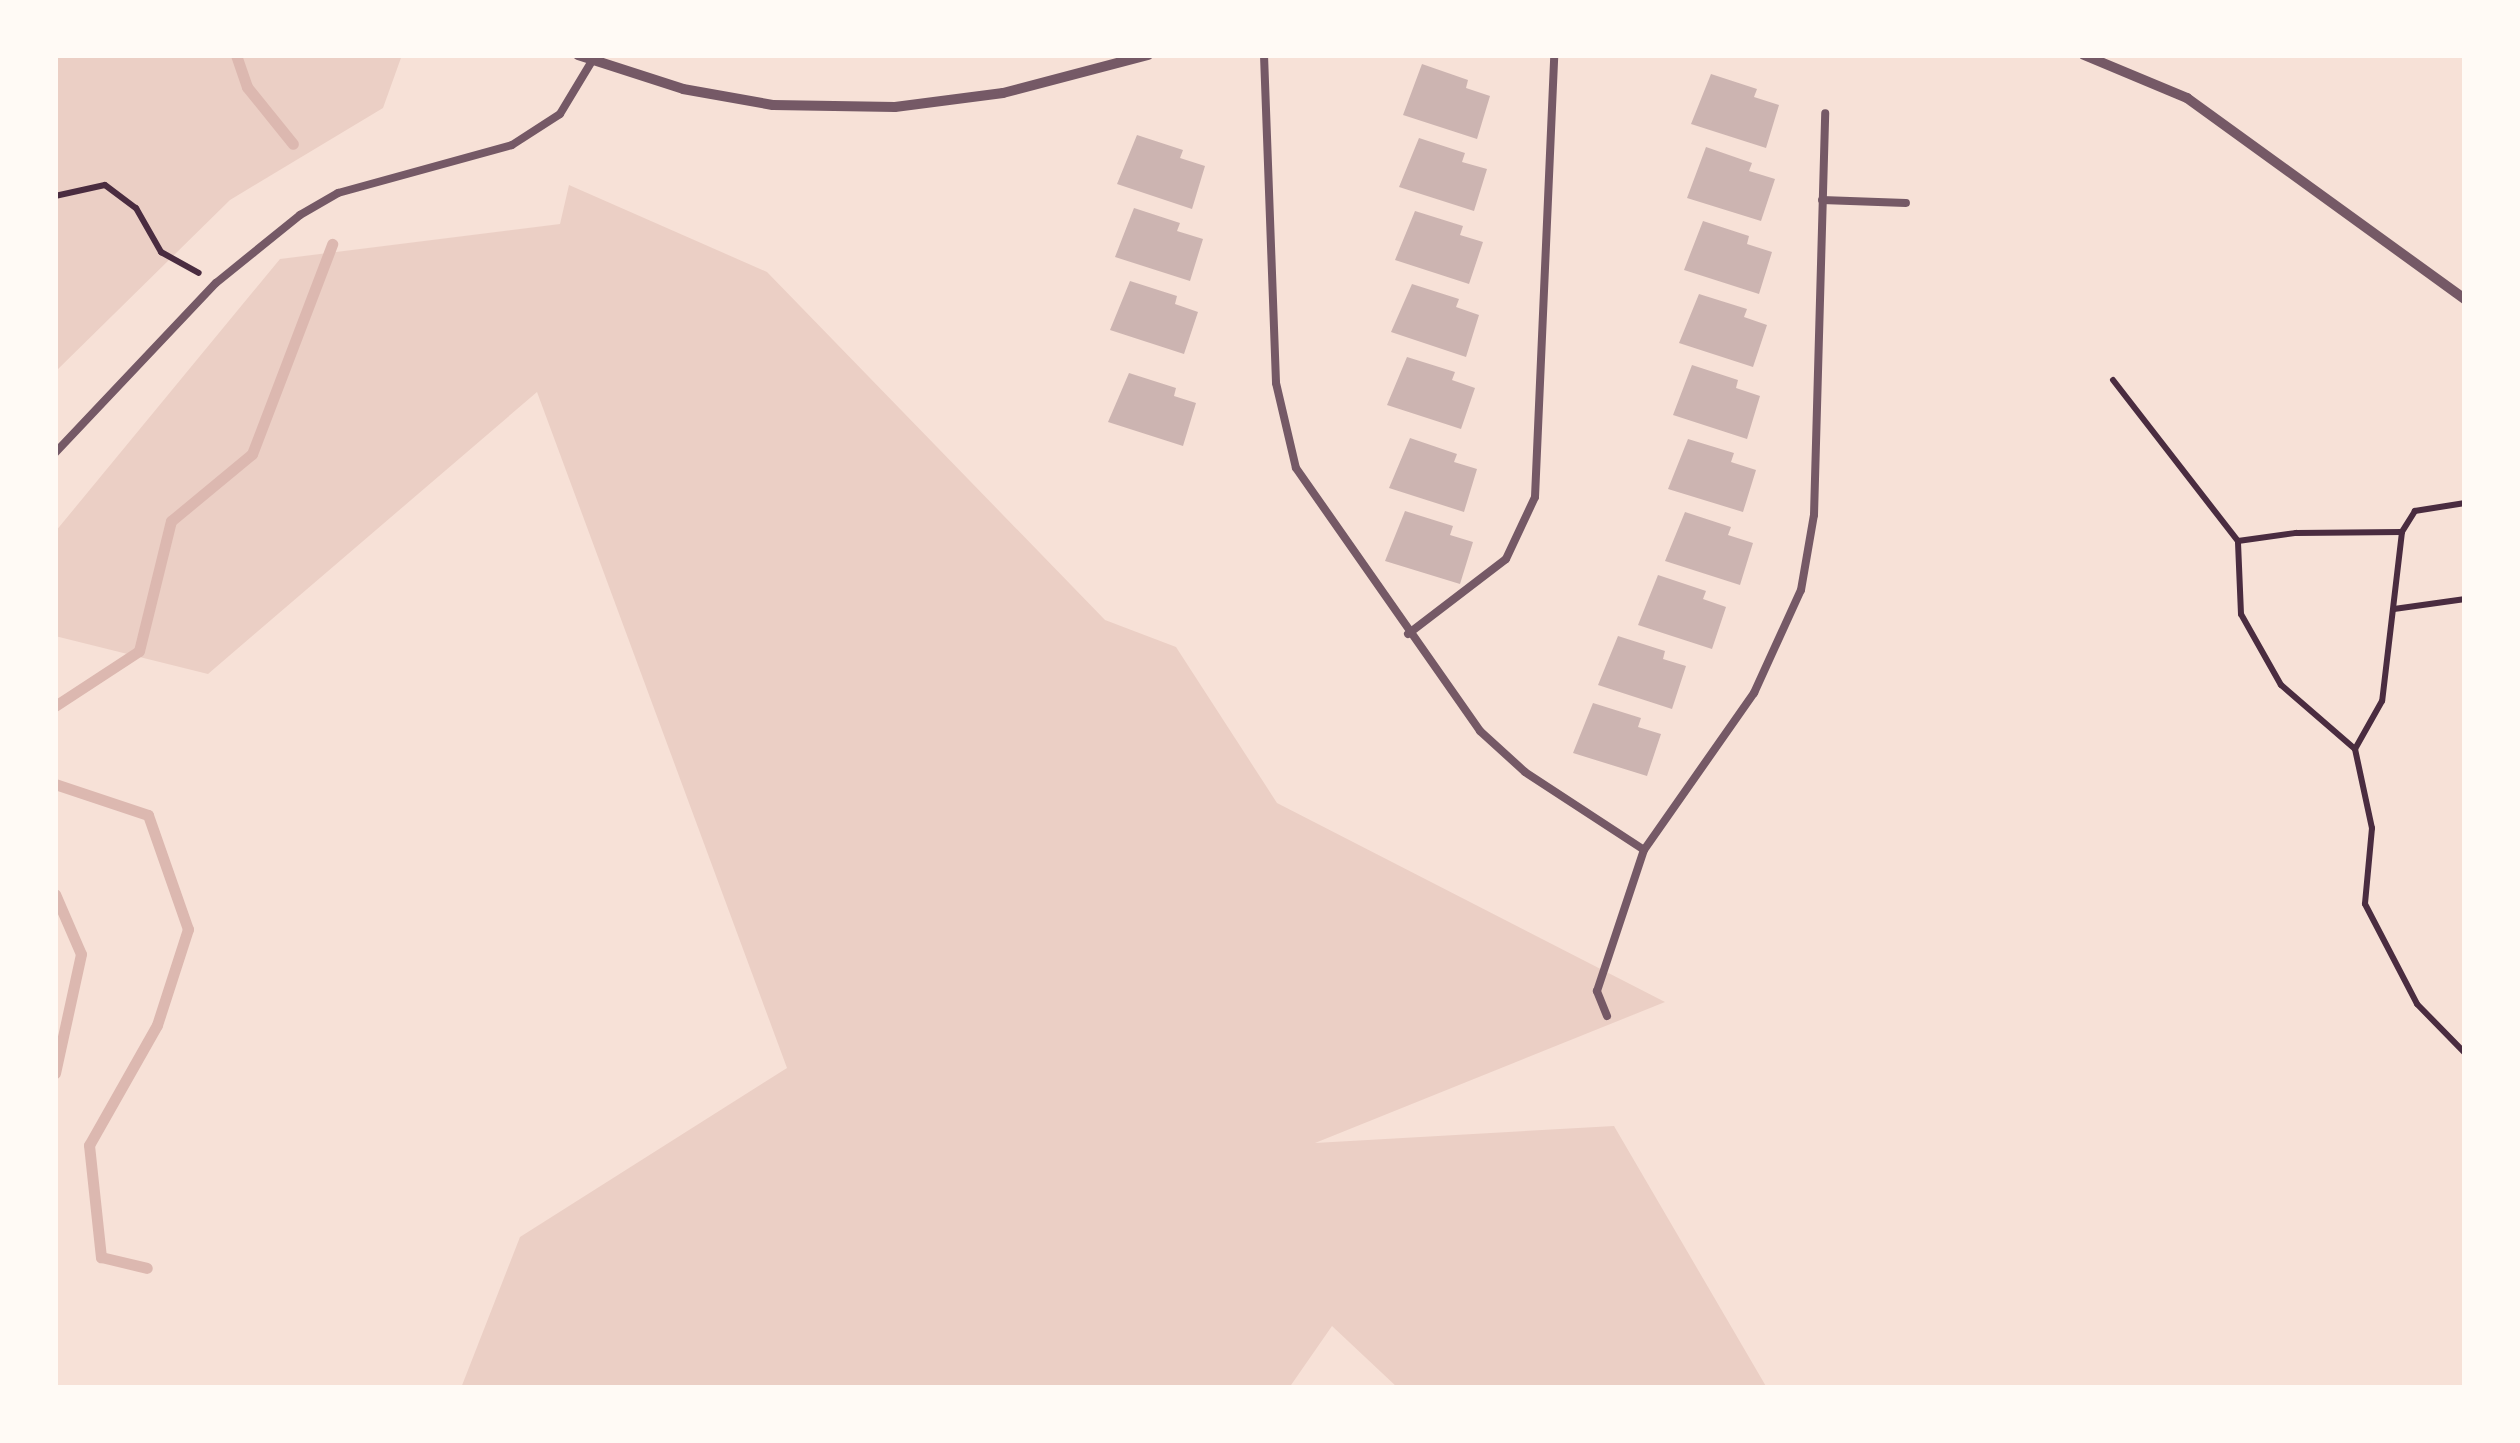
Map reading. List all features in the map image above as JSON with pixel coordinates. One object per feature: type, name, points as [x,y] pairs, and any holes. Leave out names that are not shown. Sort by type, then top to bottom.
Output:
[{"type":"street","points":[[578,55],[682,88],[773,105],[895,108],[1003,93],[1148,55]]},
{"type":"street","points":[[2084,55],[2187,98],[2465,299]]},
{"type":"lane","points":[[1264,55],[1278,412],[1296,468],[1408,634],[1501,753],[1644,850]]},
{"type":"lane","points":[[1408,634],[1506,559],[1535,497],[1554,55]]},
{"type":"lane","points":[[55,453],[216,283],[324,200],[498,152],[531,134],[573,100],[592,61]]},
{"type":"lane","points":[[1607,1016],[1597,991],[1644,850],[1754,693],[1802,590],[1814,515],[1824,114]]},
{"type":"lane","points":[[1822,200],[1906,203]]},
{"type":"path","points":[[55,196],[105,185],[136,208],[161,252],[216,283]]},
{"type":"path","points":[[2112,380],[2238,541],[2241,614],[2282,685],[2355,749],[2372,828],[2365,904],[2417,1004],[2465,1053]]},
{"type":"path","points":[[2355,749],[2382,700],[2402,532],[2416,511],[2465,503]]},
{"type":"path","points":[[2238,541],[2296,532],[2402,532]]},
{"type":"path","points":[[2394,609],[2465,599]]},
{"type":"shaded area","points":[[55,55],[402,55],[383,108],[230,200],[55,372]]},
{"type":"shaded area","points":[[569,185],[767,272],[1105,620],[1176,647],[1277,803],[1665,1002],[1315,1143],[1614,1126],[1767,1388],[1398,1388],[1332,1326],[1289,1388],[461,1388],[520,1237],[787,1068],[537,392],[208,674],[55,636],[55,532],[280,259],[560,224]]},
{"type":"building","points":[[1422,64],[1468,80],[1466,88],[1490,96],[1477,139],[1403,115]]},
{"type":"building","points":[[1711,74],[1757,89],[1754,97],[1779,105],[1766,148],[1691,124]]},
{"type":"building","points":[[1137,135],[1183,150],[1180,158],[1205,166],[1192,209],[1117,184]]},
{"type":"building","points":[[1419,138],[1465,153],[1462,162],[1487,169],[1474,211],[1399,187]]},
{"type":"building","points":[[1706,147],[1752,163],[1749,171],[1775,179],[1761,221],[1687,198]]},
{"type":"building","points":[[1134,208],[1180,223],[1177,231],[1203,239],[1190,281],[1115,257]]},
{"type":"building","points":[[1415,211],[1463,226],[1460,235],[1483,242],[1469,284],[1395,260]]},
{"type":"building","points":[[1703,221],[1749,236],[1747,244],[1772,252],[1759,294],[1684,270]]},
{"type":"building","points":[[1130,281],[1177,296],[1175,304],[1198,312],[1184,354],[1110,330]]},
{"type":"building","points":[[1412,284],[1459,299],[1456,307],[1479,315],[1466,357],[1391,332]]},
{"type":"building","points":[[1699,294],[1747,309],[1744,317],[1767,325],[1753,367],[1679,343]]},
{"type":"building","points":[[1407,357],[1455,372],[1452,380],[1475,388],[1461,429],[1387,405]]},
{"type":"building","points":[[1692,365],[1738,380],[1736,388],[1760,396],[1747,439],[1673,415]]},
{"type":"building","points":[[1129,373],[1176,388],[1174,396],[1196,403],[1183,446],[1108,422]]},
{"type":"building","points":[[1410,438],[1457,454],[1454,462],[1477,469],[1464,512],[1389,488]]},
{"type":"building","points":[[1688,439],[1734,453],[1731,462],[1756,470],[1743,512],[1668,489]]},
{"type":"building","points":[[1405,511],[1453,526],[1450,535],[1473,542],[1460,584],[1385,561]]},
{"type":"building","points":[[1685,512],[1731,527],[1728,535],[1753,543],[1740,585],[1665,561]]},
{"type":"building","points":[[1658,575],[1706,591],[1703,599],[1726,607],[1712,649],[1638,625]]},
{"type":"building","points":[[1618,636],[1665,651],[1663,659],[1686,666],[1672,709],[1598,685]]},
{"type":"building","points":[[1593,703],[1641,718],[1638,727],[1661,734],[1647,776],[1573,753]]},
{"type":"waterway","points":[[236,55],[247,87],[293,144]]},
{"type":"waterway","points":[[55,706],[139,651],[171,521],[252,454],[332,244]]},
{"type":"waterway","points":[[55,784],[148,815],[188,929],[157,1025],[89,1145],[101,1257],[147,1268]]},
{"type":"waterway","points":[[55,894],[81,954],[55,1073]]}]
